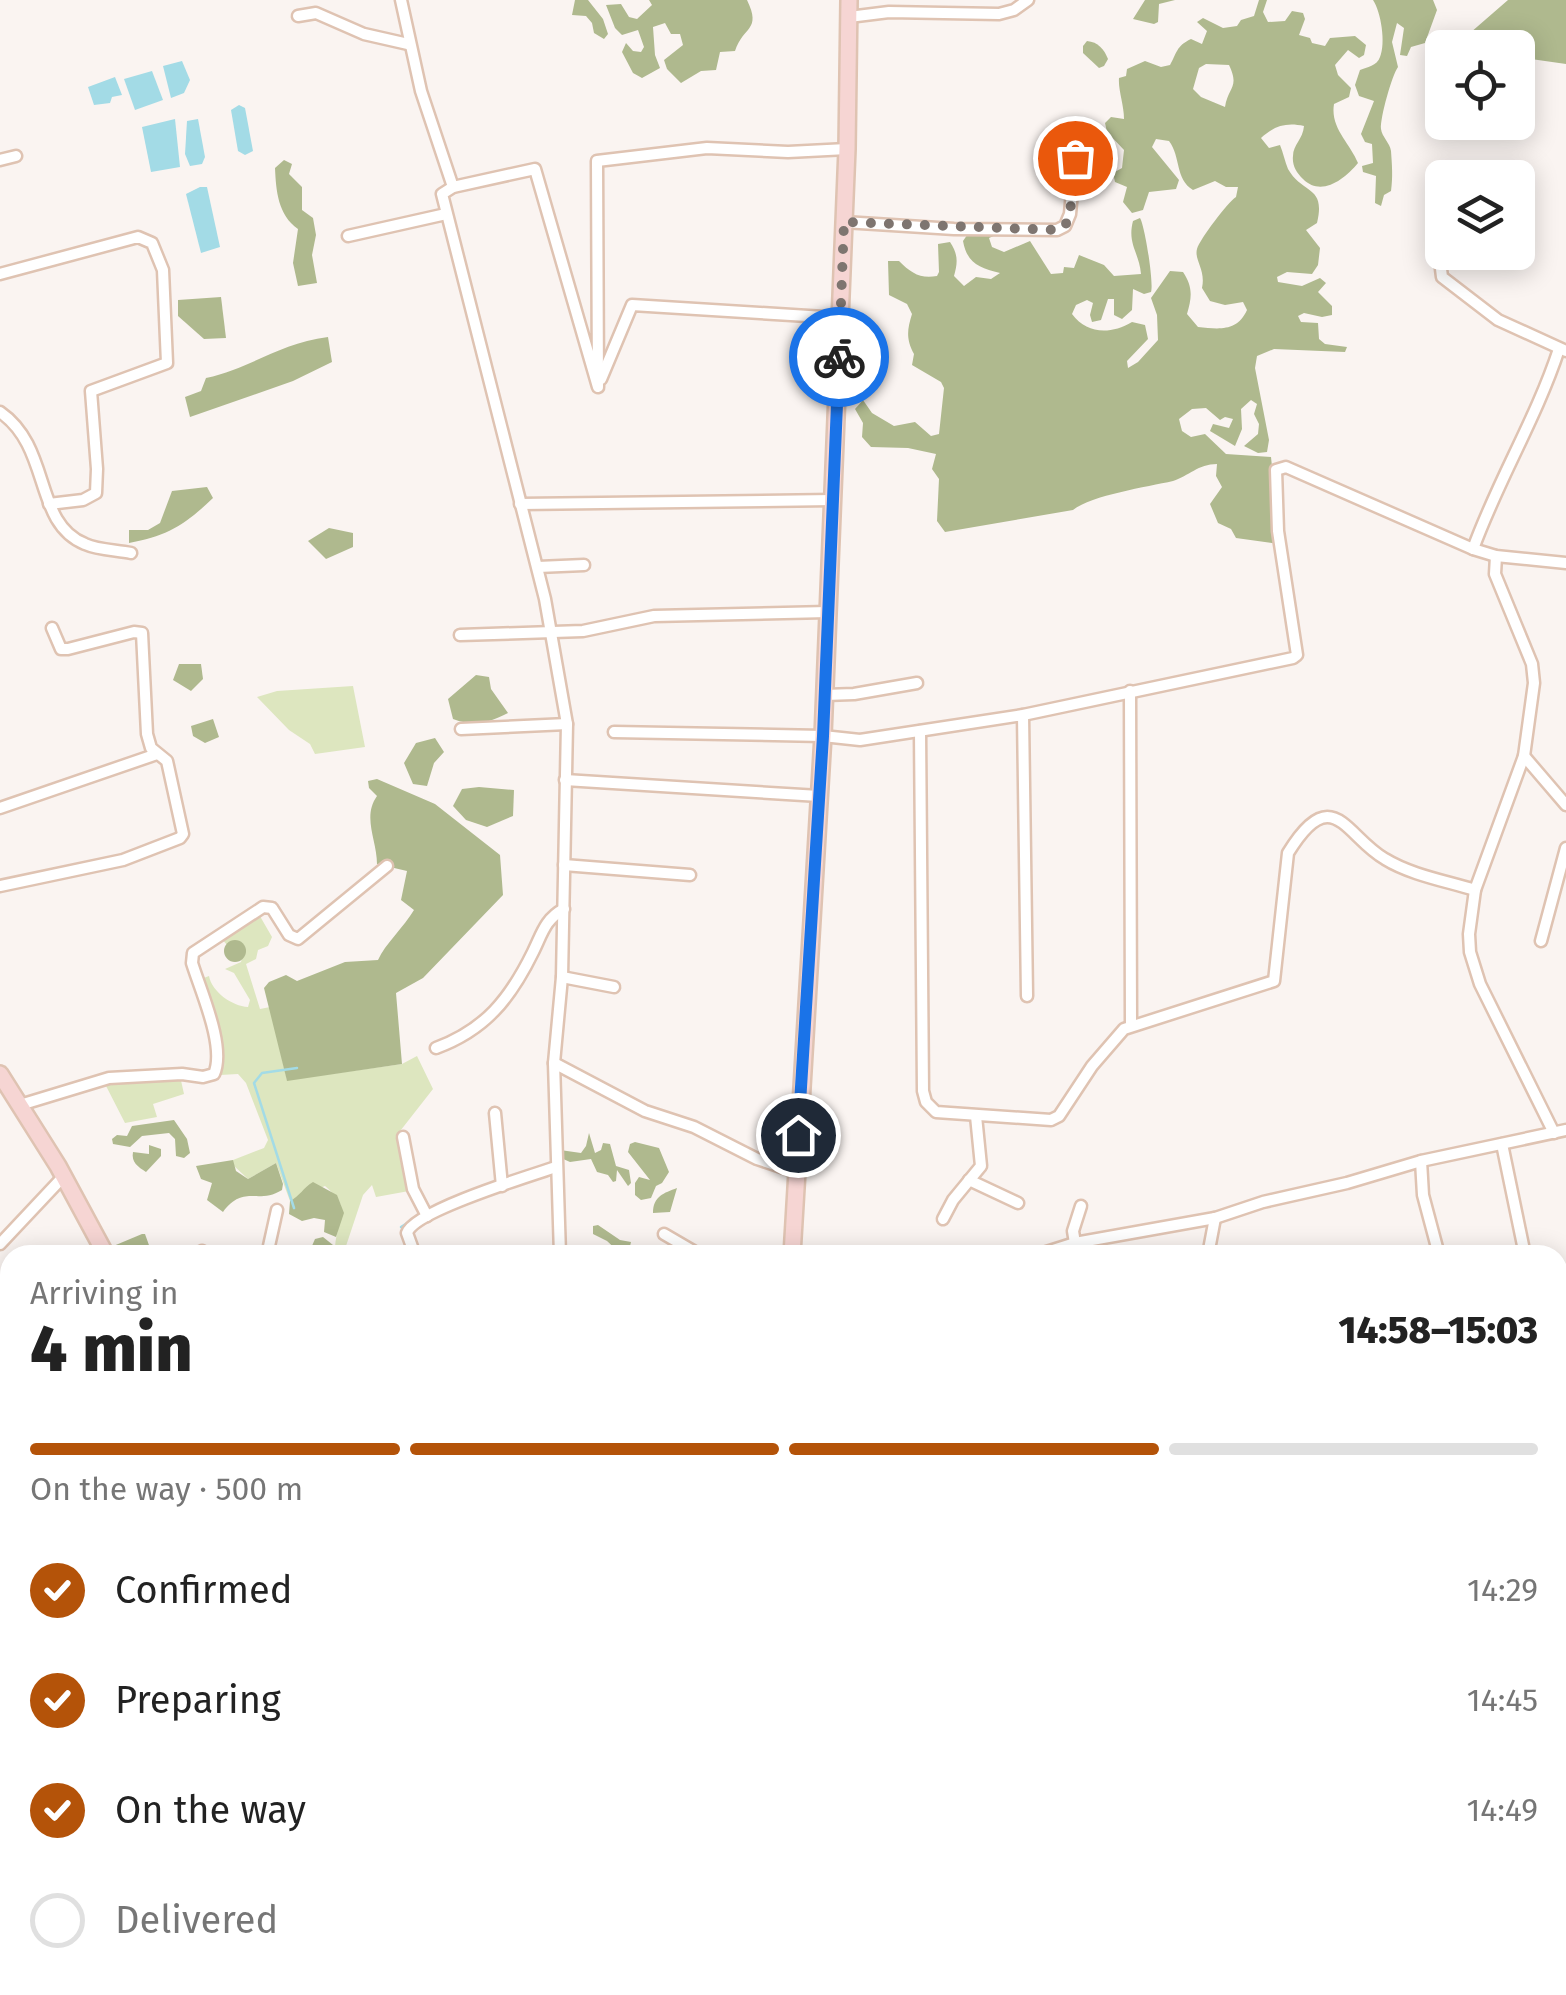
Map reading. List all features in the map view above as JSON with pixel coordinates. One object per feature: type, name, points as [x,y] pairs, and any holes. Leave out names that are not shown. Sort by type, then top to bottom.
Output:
[{"type":"main road","points":[[792,1245],[825,695],[848,149],[849,0]]},
{"type":"main road","points":[[0,1074],[100,1245]]},
{"type":"street","points":[[849,17],[889,12],[1000,14],[1028,0]]},
{"type":"street","points":[[405,3],[408,44],[453,187]]},
{"type":"street","points":[[298,16],[316,12],[364,34],[408,44]]},
{"type":"street","points":[[598,386],[597,161],[694,149],[848,149]]},
{"type":"street","points":[[0,160],[16,156]]},
{"type":"street","points":[[844,222],[1057,230],[1065,226],[1070,214],[1075,158]]},
{"type":"street","points":[[560,1245],[554,1064],[562,977],[568,724],[538,568],[442,194],[453,187],[535,169],[598,386]]},
{"type":"street","points":[[348,236],[446,214]]},
{"type":"street","points":[[0,274],[138,237],[152,243],[164,270],[166,362],[91,392],[96,493],[83,500],[49,504]]},
{"type":"street","points":[[1441,270],[1442,277],[1498,320],[1563,350],[1533,421],[1487,508],[1473,548]]},
{"type":"street","points":[[598,386],[632,305],[840,318]]},
{"type":"street","points":[[0,412],[14,422],[39,463],[56,525],[84,544],[131,553]]},
{"type":"street","points":[[614,732],[860,740],[1023,715],[1296,657],[1278,531],[1276,470],[1280,467],[1496,556],[1566,563]]},
{"type":"street","points":[[520,504],[833,500]]},
{"type":"street","points":[[1496,556],[1495,574],[1532,664],[1534,684],[1524,756],[1475,890],[1469,934],[1474,969],[1554,1133]]},
{"type":"street","points":[[538,568],[584,565]]},
{"type":"street","points":[[460,635],[584,631],[654,616],[828,612]]},
{"type":"street","points":[[0,886],[124,860],[180,838],[183,830],[166,761],[157,754],[147,734],[142,634],[134,632],[68,650],[61,649],[52,628]]},
{"type":"street","points":[[825,695],[917,683]]},
{"type":"street","points":[[1130,691],[1132,1024]]},
{"type":"street","points":[[1023,715],[1027,996]]},
{"type":"street","points":[[462,729],[568,724]]},
{"type":"street","points":[[920,732],[923,1091],[926,1102],[936,1112],[1042,1121],[1059,1116],[1113,1038],[1132,1024],[1274,981],[1288,853],[1312,824],[1326,818],[1341,820],[1385,859],[1475,890]]},
{"type":"street","points":[[0,808],[157,754]]},
{"type":"street","points":[[1524,756],[1566,805]]},
{"type":"street","points":[[565,780],[820,796]]},
{"type":"street","points":[[1541,941],[1566,848]]},
{"type":"street","points":[[564,865],[690,875]]},
{"type":"street","points":[[20,1105],[109,1078],[214,1074],[218,1055],[192,963],[193,953],[263,906],[272,908],[289,935],[298,939],[387,866]]},
{"type":"street","points":[[436,1048],[480,1027],[515,984],[544,927],[564,909]]},
{"type":"street","points":[[562,977],[614,987]]},
{"type":"street","points":[[554,1064],[645,1112],[694,1127],[757,1159],[796,1172]]},
{"type":"street","points":[[495,1114],[502,1186]]},
{"type":"street","points":[[943,1219],[981,1166],[976,1116]]},
{"type":"street","points":[[1069,1245],[1215,1218],[1421,1160],[1566,1130]]},
{"type":"street","points":[[403,1136],[413,1189],[427,1216]]},
{"type":"street","points":[[1502,1144],[1523,1245]]},
{"type":"street","points":[[1421,1160],[1422,1194],[1436,1245]]},
{"type":"street","points":[[412,1245],[408,1229],[427,1216],[556,1167]]},
{"type":"street","points":[[0,1244],[63,1177]]},
{"type":"street","points":[[969,1180],[1018,1204]]},
{"type":"street","points":[[1075,1243],[1073,1231],[1080,1206]]},
{"type":"street","points":[[270,1245],[277,1210]]},
{"type":"street","points":[[1210,1245],[1215,1218]]},
{"type":"street","points":[[664,1234],[683,1245]]},
{"type":"green space","points":[[575,0],[588,0],[603,19],[608,34],[604,39],[594,33],[586,16],[572,15]]},
{"type":"green space","points":[[649,0],[747,0],[753,18],[735,51],[720,52],[716,70],[701,71],[681,83],[664,60],[683,45],[680,34],[671,34],[665,23],[653,27],[660,68],[642,78],[633,73],[622,52],[626,43],[633,51],[641,52],[644,47],[638,30],[622,35],[606,5],[621,4],[629,17],[637,19],[652,5]]},
{"type":"green space","points":[[1145,0],[1175,0],[1159,4],[1158,22],[1154,24],[1133,19]]},
{"type":"green space","points":[[1259,0],[1267,0],[1263,12],[1268,22],[1285,21],[1292,11],[1303,13],[1305,19],[1299,35],[1310,38],[1312,43],[1325,46],[1330,38],[1355,36],[1366,45],[1364,55],[1359,58],[1348,50],[1335,65],[1338,75],[1351,88],[1349,97],[1334,104],[1338,128],[1358,163],[1346,175],[1325,186],[1310,184],[1301,176],[1293,156],[1304,126],[1281,126],[1261,138],[1269,148],[1280,145],[1288,169],[1318,202],[1317,223],[1306,230],[1320,248],[1318,265],[1312,274],[1287,272],[1277,277],[1278,282],[1302,286],[1320,278],[1326,283],[1318,292],[1332,306],[1332,315],[1298,316],[1301,322],[1318,323],[1319,339],[1325,344],[1347,347],[1345,352],[1274,349],[1257,356],[1255,368],[1269,440],[1267,452],[1258,453],[1244,446],[1258,434],[1254,414],[1257,404],[1251,400],[1241,409],[1242,429],[1235,446],[1210,431],[1213,424],[1229,428],[1233,419],[1220,420],[1206,408],[1192,409],[1179,419],[1182,431],[1191,437],[1205,434],[1226,454],[1271,457],[1280,544],[1236,538],[1231,529],[1218,523],[1210,504],[1222,487],[1216,476],[1217,464],[1173,481],[1093,500],[1073,510],[945,532],[937,521],[939,479],[932,469],[936,454],[871,447],[862,437],[863,423],[855,409],[863,400],[872,413],[894,426],[915,422],[931,436],[939,434],[944,388],[941,382],[912,365],[914,354],[908,334],[912,314],[907,304],[889,295],[888,261],[899,261],[921,276],[937,276],[938,244],[950,242],[956,258],[954,276],[964,286],[976,277],[991,279],[1000,273],[975,263],[963,241],[974,225],[998,225],[996,235],[989,238],[992,247],[1004,252],[1030,241],[1051,274],[1063,273],[1064,267],[1074,268],[1079,255],[1104,265],[1114,276],[1141,274],[1131,236],[1133,221],[1140,218],[1151,292],[1144,294],[1133,289],[1132,310],[1122,319],[1114,315],[1114,299],[1108,299],[1101,320],[1092,322],[1093,303],[1087,300],[1076,305],[1072,314],[1078,321],[1099,330],[1132,322],[1145,325],[1148,339],[1127,361],[1128,368],[1158,340],[1157,315],[1151,298],[1170,271],[1183,272],[1189,282],[1187,314],[1198,327],[1233,326],[1247,310],[1243,302],[1225,305],[1210,301],[1202,288],[1197,253],[1209,229],[1236,197],[1238,187],[1226,187],[1215,181],[1193,190],[1183,180],[1169,141],[1156,139],[1152,147],[1179,180],[1176,189],[1149,192],[1143,210],[1132,213],[1123,202],[1127,187],[1115,182],[1113,173],[1122,168],[1124,150],[1107,132],[1105,123],[1111,117],[1124,119],[1119,78],[1126,76],[1127,69],[1145,61],[1161,67],[1170,65],[1186,42],[1191,39],[1202,44],[1207,31],[1197,22],[1203,18],[1223,28],[1237,26],[1241,20],[1254,16]],"holes":[[[1206,64],[1229,65],[1233,83],[1225,107],[1201,97],[1193,89],[1199,68]]]},
{"type":"green space","points":[[1373,0],[1433,0],[1437,10],[1430,30],[1425,30],[1425,43],[1411,47],[1407,56],[1400,55],[1404,28],[1397,23],[1392,42],[1398,67],[1381,129],[1391,151],[1392,186],[1381,206],[1375,203],[1376,176],[1363,172],[1362,166],[1373,163],[1372,144],[1365,142],[1361,134],[1374,101],[1359,96],[1355,85],[1360,70],[1377,62],[1382,51]]},
{"type":"green space","points":[[1508,0],[1566,0],[1566,64],[1535,59],[1535,30],[1473,30]]},
{"type":"green space","points":[[1087,41],[1105,52],[1108,59],[1104,66],[1099,68],[1083,53]]},
{"type":"green space","points":[[284,160],[292,164],[289,174],[302,187],[302,210],[313,218],[316,235],[312,255],[317,283],[298,286],[293,263],[298,229],[282,210],[276,185],[275,168]]},
{"type":"green space","points":[[221,297],[226,338],[204,339],[178,316],[178,300]]},
{"type":"green space","points":[[328,337],[332,362],[293,381],[190,417],[185,397],[201,391],[206,378]]},
{"type":"green space","points":[[207,487],[213,498],[184,522],[165,533],[129,543],[129,530],[148,530],[160,523],[172,491]]},
{"type":"green space","points":[[329,528],[353,533],[353,547],[326,559],[308,541]]},
{"type":"green space","points":[[179,664],[201,664],[203,679],[191,691],[173,680]]},
{"type":"green space","points":[[476,675],[489,677],[491,689],[508,713],[481,723],[453,719],[448,699]]},
{"type":"green space","points":[[353,686],[365,747],[315,754],[310,744],[289,730],[257,697],[277,691]]},
{"type":"green space","points":[[213,719],[219,737],[205,743],[193,736],[191,726]]},
{"type":"green space","points":[[435,738],[444,752],[434,763],[427,786],[413,784],[404,763],[416,743]]},
{"type":"green space","points":[[377,779],[435,804],[500,855],[503,895],[423,978],[396,993],[402,1064],[287,1081],[264,988],[286,975],[297,981],[345,962],[378,960],[414,910],[401,900],[407,871],[377,864],[370,820],[377,796],[368,781]]},
{"type":"green space","points":[[462,789],[514,790],[513,816],[487,827],[466,820],[453,806]]},
{"type":"green space","points":[[257,911],[272,937],[268,946],[258,950],[256,959],[246,964],[260,1009],[270,1007],[287,1080],[402,1064],[417,1056],[433,1089],[397,1135],[409,1191],[376,1197],[372,1185],[363,1195],[346,1245],[335,1245],[341,1208],[325,1186],[290,1201],[276,1163],[248,1179],[233,1165],[233,1160],[264,1148],[268,1140],[246,1083],[238,1074],[220,1075],[221,1039],[201,979],[209,976],[214,987],[236,1004],[248,1007],[250,1000],[234,973],[225,969],[241,962],[245,946],[228,946],[220,937]]},
{"type":"green space","points":[[235,940],[243,943],[243,959],[235,962],[227,959],[224,951],[227,943]]},
{"type":"green space","points":[[180,1076],[184,1094],[153,1104],[157,1117],[125,1123],[104,1082]]},
{"type":"green space","points":[[174,1120],[187,1139],[190,1153],[184,1158],[176,1156],[175,1139],[169,1133],[142,1136],[130,1147],[113,1144],[112,1139],[127,1136],[132,1126]]},
{"type":"green space","points":[[589,1133],[595,1153],[603,1143],[610,1144],[616,1166],[629,1170],[628,1186],[617,1170],[613,1182],[608,1175],[597,1172],[591,1159],[570,1162],[561,1158],[560,1150],[581,1153]]},
{"type":"green space","points":[[635,1142],[659,1148],[669,1172],[651,1198],[641,1200],[635,1195],[635,1183],[639,1177],[650,1180],[628,1152]]},
{"type":"green space","points":[[149,1145],[161,1149],[161,1156],[146,1172],[134,1161],[133,1152],[149,1154]]},
{"type":"green space","points":[[233,1160],[236,1171],[248,1179],[276,1163],[282,1190],[238,1199],[223,1212],[207,1200],[212,1183],[201,1179],[196,1166]]},
{"type":"green space","points":[[313,1182],[337,1195],[344,1213],[336,1237],[324,1232],[325,1220],[302,1221],[289,1214],[290,1201]]},
{"type":"green space","points":[[677,1188],[670,1212],[653,1213],[657,1199]]},
{"type":"green space","points":[[598,1225],[630,1245],[611,1245],[593,1234],[593,1226]]},
{"type":"green space","points":[[145,1234],[149,1245],[116,1245]]},
{"type":"green space","points":[[323,1237],[333,1245],[312,1245],[315,1239]]},
{"type":"water","points":[[182,61],[190,80],[184,93],[171,98],[163,66]]},
{"type":"water","points":[[152,71],[163,100],[135,110],[124,79]]},
{"type":"water","points":[[115,77],[122,95],[112,97],[110,103],[94,105],[88,87]]},
{"type":"water","points":[[239,105],[245,108],[253,151],[245,155],[238,151],[231,110]]},
{"type":"water","points":[[175,119],[180,167],[151,172],[142,127]]},
{"type":"water","points":[[198,119],[205,157],[202,164],[190,166],[185,154],[187,121]]},
{"type":"water","points":[[207,187],[220,247],[201,253],[186,194]]},
{"type":"waterway","points":[[294,1208],[254,1083],[262,1073],[297,1068]]},
{"type":"waterway","points":[[401,1227],[412,1220]]},
{"type":"way so far","points":[[839,357],[844,222],[1057,230],[1065,226],[1070,214],[1075,158]]},
{"type":"route","points":[[798,1135],[823,736],[839,357]]}]
